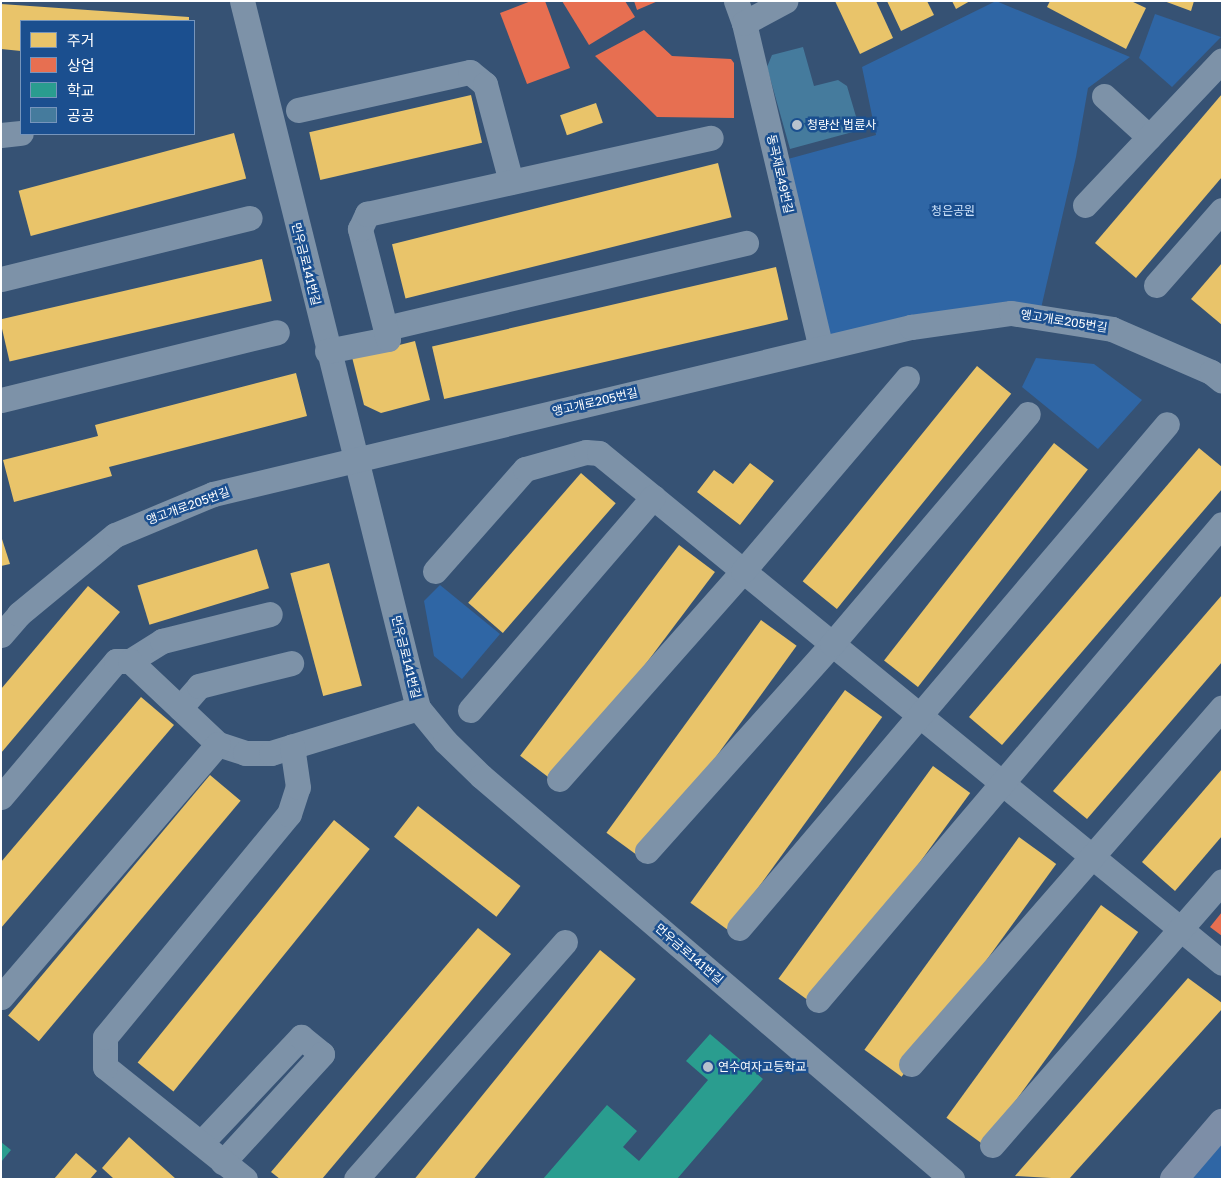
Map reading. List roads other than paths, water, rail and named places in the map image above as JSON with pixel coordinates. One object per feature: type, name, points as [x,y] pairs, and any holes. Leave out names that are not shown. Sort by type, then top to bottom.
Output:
[{"type":"main road","points":[[1174,1179],[1222,1123]]},
{"type":"street","name":"먼우금로141번길","points":[[242,1],[354,460],[418,708],[445,741],[481,776],[952,1179]]},
{"type":"street","points":[[740,12],[785,1]]},
{"type":"street","name":"동곡재로49번길","points":[[740,12],[821,348]]},
{"type":"street","points":[[1085,205],[1222,60]]},
{"type":"street","points":[[298,110],[470,72],[485,84],[511,182]]},
{"type":"street","points":[[1104,96],[1149,137]]},
{"type":"street","points":[[1,135],[20,133]]},
{"type":"street","points":[[327,351],[388,339],[360,229],[366,214],[711,138]]},
{"type":"street","points":[[1156,285],[1222,210]]},
{"type":"street","points":[[1,279],[250,218]]},
{"type":"street","points":[[386,328],[746,243]]},
{"type":"street","name":"앵고개로205번길","points":[[1,635],[19,614],[115,535],[213,494],[911,327],[1011,313],[1112,329],[1211,372],[1222,381]]},
{"type":"street","points":[[1,400],[277,332]]},
{"type":"street","points":[[559,779],[743,571],[907,378]]},
{"type":"street","points":[[647,851],[832,644],[1028,414]]},
{"type":"street","points":[[739,928],[1167,424]]},
{"type":"street","points":[[436,572],[526,470],[536,465],[586,452],[599,453],[1222,963]]},
{"type":"street","points":[[470,710],[653,497]]},
{"type":"street","points":[[818,1000],[1222,524]]},
{"type":"street","points":[[1,797],[116,661],[130,660],[162,641],[270,614]]},
{"type":"street","points":[[130,660],[218,744],[245,753],[271,753],[418,708]]},
{"type":"street","points":[[180,708],[199,686],[291,663]]},
{"type":"street","points":[[911,1064],[1222,707]]},
{"type":"street","points":[[1,997],[218,744]]},
{"type":"street","points":[[245,1179],[105,1067],[105,1036],[289,814],[298,787],[292,746]]},
{"type":"street","points":[[992,1145],[1222,881]]},
{"type":"street","points":[[356,1179],[565,942]]},
{"type":"street","points":[[201,1143],[301,1037],[322,1054],[224,1162]]},
{"type":"place","name":"청량산 법륜사","points":[[797,125]]},
{"type":"place","name":"연수여자고등학교","points":[[708,1067]]},
{"type":"park label","name":"청은공원","points":[[953,211]]}]
